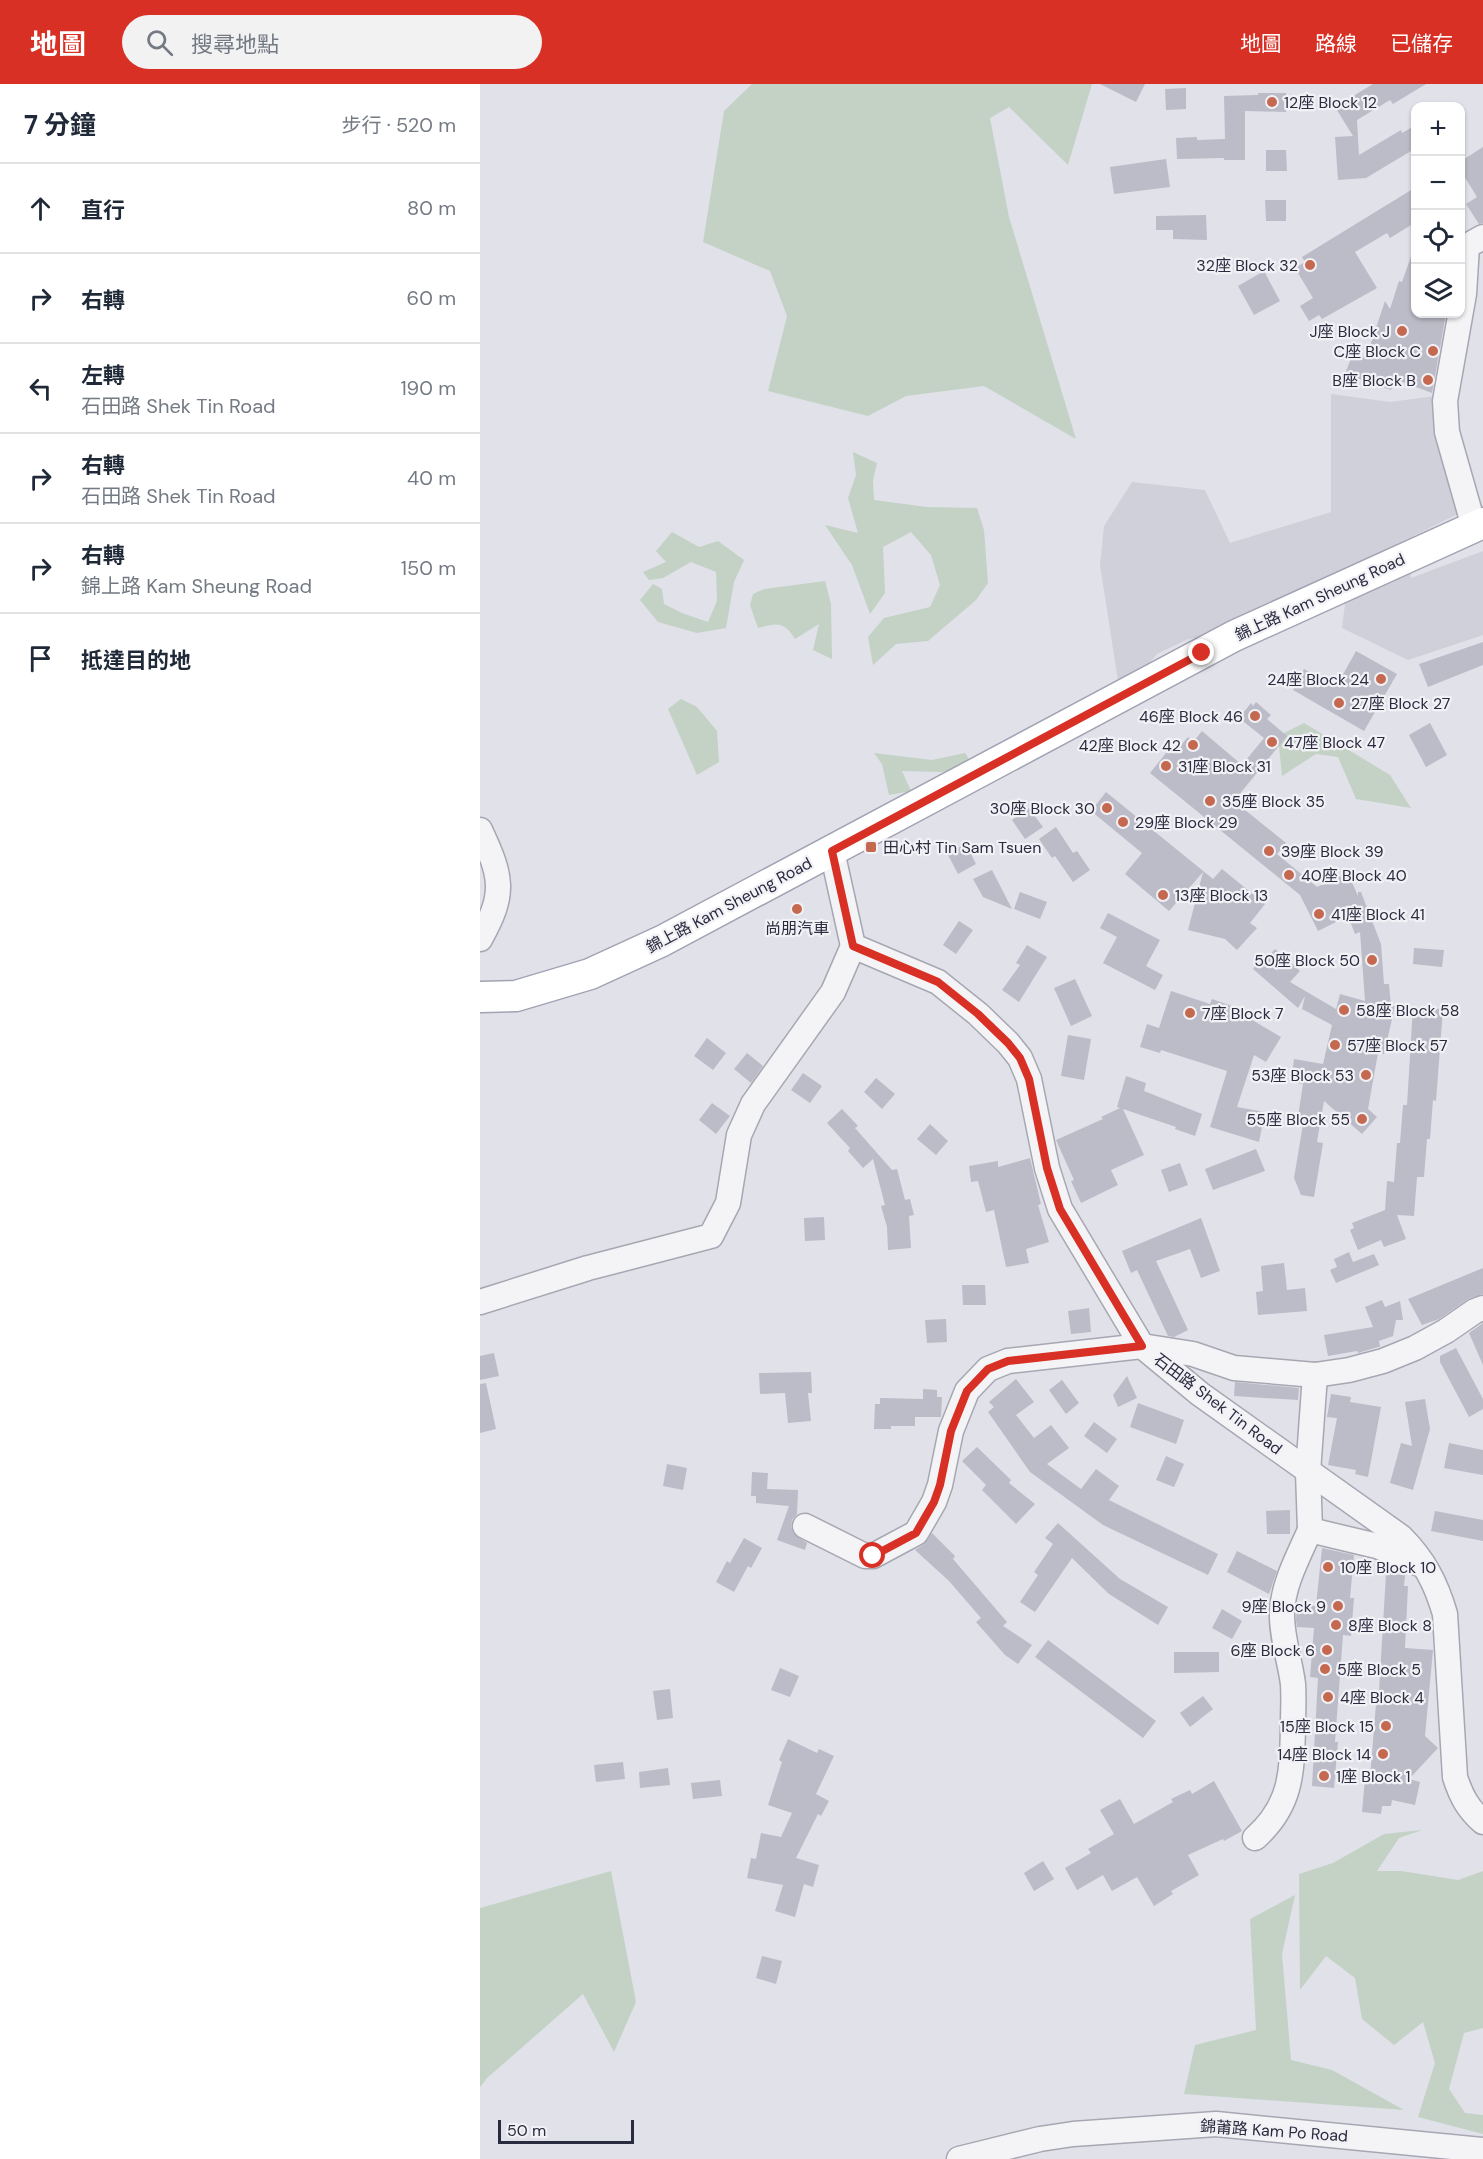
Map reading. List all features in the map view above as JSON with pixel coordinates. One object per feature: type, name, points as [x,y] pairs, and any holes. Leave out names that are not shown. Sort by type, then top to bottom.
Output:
[{"type":"main road","name":"錦上路 Kam Sheung Road","points":[[480,997],[516,996],[591,974],[662,941],[1233,636],[1479,525]]},
{"type":"street","points":[[1479,525],[1447,432],[1445,401],[1464,294],[1467,246],[1483,237]]},
{"type":"street","points":[[480,830],[496,869],[499,885],[498,902],[480,939]]},
{"type":"street","points":[[480,1302],[588,1268],[711,1236],[728,1203],[739,1135],[753,1104],[833,992],[853,946],[832,851]]},
{"type":"street","name":"石田路 Shek Tin Road","points":[[853,946],[938,982],[978,1014],[1020,1058],[1029,1079],[1047,1168],[1060,1209],[1142,1346],[1200,1394],[1401,1537],[1427,1567],[1438,1590],[1445,1614],[1455,1777],[1460,1795],[1470,1810],[1483,1822]]},
{"type":"street","points":[[804,1527],[865,1556],[873,1556],[916,1533],[934,1502],[940,1485],[951,1431],[967,1391],[988,1369],[1008,1361],[1142,1346],[1193,1354],[1234,1368],[1315,1375],[1349,1370],[1383,1361],[1415,1348],[1483,1308]]},
{"type":"street","points":[[1255,1838],[1270,1825],[1279,1812],[1289,1785],[1292,1756],[1293,1686],[1282,1626],[1282,1612],[1288,1584],[1310,1530],[1308,1472],[1315,1375]]},
{"type":"street","points":[[1310,1530],[1377,1546],[1427,1567]]},
{"type":"street","name":"錦莆路 Kam Po Road","points":[[959,2159],[1040,2139],[1073,2134],[1216,2124],[1483,2150]]},
{"type":"shaded area","points":[[1331,394],[1390,402],[1443,395],[1462,512],[1212,635],[1188,639],[1157,654],[1146,667],[1118,681],[1100,565],[1104,526],[1132,482],[1205,490],[1230,543],[1331,512]]},
{"type":"shaded area","points":[[1483,551],[1483,635],[1408,660],[1342,628],[1346,596],[1411,565],[1411,578]]},
{"type":"green space","points":[[752,84],[1092,84],[1068,165],[1009,107],[990,118],[1009,217],[1076,439],[984,386],[906,396],[868,416],[768,391],[787,316],[770,271],[703,242],[724,111]]},
{"type":"green space","points":[[853,452],[877,463],[873,480],[874,500],[927,507],[977,508],[984,530],[988,583],[976,600],[928,641],[896,644],[873,665],[868,637],[884,618],[930,607],[940,585],[931,555],[911,532],[883,547],[885,593],[870,614],[852,565],[825,525],[858,533],[848,498],[856,475]]},
{"type":"green space","points":[[672,532],[699,547],[718,541],[744,560],[734,582],[726,628],[697,633],[658,622],[640,600],[653,584],[662,589],[664,604],[708,622],[717,601],[716,572],[691,562],[663,578],[649,580],[643,572],[666,562],[656,551]]},
{"type":"green space","points":[[825,581],[831,604],[832,659],[813,650],[819,624],[795,639],[787,629],[780,625],[758,628],[750,605],[753,594],[764,589]]},
{"type":"green space","points":[[681,699],[697,707],[717,731],[719,762],[697,775],[668,709]]},
{"type":"green space","points":[[1304,723],[1390,775],[1411,808],[1356,799],[1338,757],[1316,754],[1282,776],[1278,736]]},
{"type":"green space","points":[[874,753],[932,760],[965,753],[974,767],[941,772],[902,771],[911,791],[889,795],[882,764]]},
{"type":"green space","points":[[1422,1830],[1399,1838],[1377,1871],[1401,1871],[1458,1880],[1483,1871],[1483,2028],[1464,2033],[1449,2089],[1465,2113],[1483,2115],[1483,2134],[1418,2117],[1435,2063],[1423,2022],[1394,2045],[1362,2019],[1355,1978],[1326,1956],[1300,1990],[1299,1874],[1333,1863],[1384,1834]]},
{"type":"green space","points":[[611,1871],[636,2002],[614,2052],[583,1994],[487,2078],[480,2087],[480,1908]]},
{"type":"green space","points":[[1295,1895],[1282,1954],[1291,2060],[1332,2070],[1404,2110],[1184,2094],[1195,2045],[1256,2030],[1250,1919]]},
{"type":"building","points":[[1100,84],[1145,84],[1136,102]]},
{"type":"building","points":[[1373,84],[1426,84],[1393,104],[1390,100],[1357,120],[1359,155],[1401,130],[1402,133],[1411,128],[1411,151],[1366,178],[1338,180],[1335,137],[1353,136],[1335,107]]},
{"type":"building","points":[[1186,88],[1186,109],[1166,110],[1165,89]]},
{"type":"building","points":[[1258,93],[1286,93],[1286,112],[1245,111],[1245,160],[1177,159],[1176,138],[1225,139],[1224,96],[1258,95]]},
{"type":"building","points":[[1483,147],[1483,223],[1479,224],[1466,204],[1477,197],[1465,178],[1465,158]]},
{"type":"building","points":[[1266,150],[1286,150],[1287,171],[1266,171]]},
{"type":"building","points":[[1166,159],[1170,187],[1114,194],[1110,167]]},
{"type":"building","points":[[1411,190],[1411,225],[1390,238],[1387,233],[1355,252],[1377,288],[1322,319],[1319,315],[1309,321],[1300,306],[1313,298],[1295,268],[1305,262],[1302,257]]},
{"type":"building","points":[[1265,200],[1286,200],[1286,221],[1266,221]]},
{"type":"building","points":[[1206,215],[1207,240],[1173,239],[1173,230],[1156,230],[1156,216]]},
{"type":"building","points":[[1411,256],[1411,318],[1445,318],[1432,393],[1395,379],[1391,390],[1345,374],[1353,353],[1366,358],[1385,301],[1390,309],[1399,281],[1402,282]]},
{"type":"building","points":[[1264,271],[1280,301],[1254,315],[1238,286]]},
{"type":"building","points":[[1483,642],[1483,665],[1428,687],[1419,664]]},
{"type":"building","points":[[1356,651],[1397,674],[1364,731],[1293,690],[1304,669],[1336,687]]},
{"type":"building","points":[[1256,702],[1271,715],[1267,719],[1287,736],[1234,801],[1286,843],[1277,854],[1317,887],[1348,873],[1358,896],[1358,892],[1361,892],[1381,944],[1384,984],[1389,984],[1391,1006],[1395,1006],[1384,1054],[1378,1053],[1368,1109],[1377,1117],[1362,1134],[1324,1101],[1317,1142],[1323,1143],[1314,1197],[1301,1195],[1294,1178],[1303,1124],[1297,1123],[1303,1084],[1291,1082],[1294,1059],[1323,1064],[1332,1025],[1302,1009],[1305,996],[1298,1008],[1253,969],[1257,963],[1261,965],[1275,949],[1300,971],[1290,982],[1336,1009],[1340,994],[1365,1001],[1360,932],[1355,934],[1348,916],[1318,931],[1300,895],[1150,773],[1170,748],[1175,752],[1188,737],[1193,742],[1202,731],[1242,765],[1264,738],[1239,718],[1251,703],[1253,706]]},
{"type":"building","points":[[1430,723],[1447,755],[1426,767],[1409,735]]},
{"type":"building","points":[[1106,792],[1213,879],[1222,869],[1265,904],[1250,923],[1257,928],[1237,950],[1225,939],[1188,930],[1203,872],[1169,911],[1125,874],[1142,853],[1091,811]]},
{"type":"building","points":[[1029,808],[1043,827],[1025,839],[1012,820]]},
{"type":"building","points":[[1056,827],[1073,853],[1077,851],[1090,870],[1073,882],[1055,856],[1052,858],[1039,839]]},
{"type":"building","points":[[966,844],[976,864],[958,874],[947,853]]},
{"type":"building","points":[[992,870],[1012,909],[983,897],[973,879]]},
{"type":"building","points":[[1020,892],[1047,902],[1040,919],[1014,909]]},
{"type":"building","points":[[1108,913],[1160,940],[1146,966],[1163,975],[1155,990],[1103,963],[1117,937],[1100,928]]},
{"type":"building","points":[[959,921],[973,930],[956,954],[943,945]]},
{"type":"building","points":[[1027,945],[1047,957],[1019,1002],[1002,990],[1020,965],[1016,963]]},
{"type":"building","points":[[1414,948],[1444,950],[1442,967],[1413,964]]},
{"type":"building","points":[[1075,979],[1092,1016],[1071,1026],[1054,988]]},
{"type":"building","points":[[1171,991],[1210,1004],[1212,999],[1243,1010],[1242,1014],[1281,1037],[1266,1062],[1254,1055],[1237,1107],[1265,1112],[1259,1142],[1210,1127],[1227,1071],[1161,1050],[1160,1053],[1140,1047],[1147,1024],[1159,1028]]},
{"type":"building","points":[[1413,1007],[1443,1009],[1436,1101],[1433,1100],[1424,1177],[1417,1177],[1414,1216],[1397,1215],[1406,1239],[1384,1247],[1381,1240],[1358,1250],[1350,1230],[1354,1228],[1352,1223],[1385,1210],[1387,1181],[1394,1182],[1403,1105],[1407,1105]]},
{"type":"building","points":[[1068,1035],[1091,1039],[1084,1080],[1061,1076]]},
{"type":"building","points":[[707,1038],[726,1053],[713,1070],[694,1056]]},
{"type":"building","points":[[747,1053],[763,1066],[751,1083],[734,1069]]},
{"type":"building","points":[[803,1073],[822,1086],[810,1103],[791,1090]]},
{"type":"building","points":[[1126,1076],[1146,1083],[1144,1091],[1202,1114],[1195,1136],[1123,1109],[1144,1155],[1111,1170],[1118,1185],[1081,1203],[1071,1181],[1074,1180],[1056,1140],[1103,1119],[1101,1117],[1120,1108],[1117,1107]]},
{"type":"building","points":[[876,1078],[895,1094],[882,1109],[864,1092]]},
{"type":"building","points":[[712,1103],[730,1116],[716,1134],[699,1120]]},
{"type":"building","points":[[842,1109],[858,1126],[855,1128],[892,1170],[897,1169],[905,1200],[910,1199],[914,1215],[909,1216],[911,1248],[888,1250],[887,1227],[881,1206],[885,1205],[873,1159],[863,1168],[848,1151],[850,1148],[827,1123]]},
{"type":"building","points":[[930,1124],[948,1141],[936,1155],[917,1139]]},
{"type":"building","points":[[1256,1149],[1265,1171],[1213,1190],[1205,1169]]},
{"type":"building","points":[[1030,1158],[1041,1204],[1038,1205],[1049,1242],[1026,1249],[1029,1263],[1006,1267],[994,1210],[986,1212],[978,1181],[971,1182],[969,1166],[998,1161],[998,1167]]},
{"type":"building","points":[[1180,1163],[1188,1185],[1169,1192],[1161,1170]]},
{"type":"building","points":[[824,1217],[825,1240],[805,1241],[804,1218]]},
{"type":"building","points":[[1201,1218],[1220,1271],[1201,1278],[1190,1249],[1156,1261],[1188,1330],[1174,1337],[1168,1336],[1137,1270],[1131,1273],[1122,1251]]},
{"type":"building","points":[[1349,1252],[1353,1262],[1374,1254],[1379,1265],[1336,1283],[1330,1270],[1337,1267],[1334,1259]]},
{"type":"building","points":[[1284,1263],[1287,1290],[1305,1288],[1307,1311],[1258,1315],[1256,1292],[1263,1291],[1261,1266]]},
{"type":"building","points":[[1483,1268],[1483,1294],[1470,1298],[1439,1319],[1422,1325],[1408,1299]]},
{"type":"building","points":[[962,1285],[985,1285],[986,1305],[963,1305]]},
{"type":"building","points":[[1382,1300],[1385,1307],[1400,1301],[1403,1320],[1396,1320],[1393,1336],[1379,1341],[1380,1347],[1358,1353],[1357,1351],[1328,1356],[1324,1335],[1373,1327],[1365,1307]]},
{"type":"building","points":[[1089,1308],[1091,1332],[1071,1334],[1068,1311]]},
{"type":"building","points":[[946,1319],[947,1342],[927,1343],[925,1320]]},
{"type":"building","points":[[1483,1323],[1483,1365],[1469,1333]]},
{"type":"building","points":[[1456,1348],[1483,1399],[1483,1409],[1469,1417],[1440,1362],[1440,1356]]},
{"type":"building","points":[[494,1353],[499,1376],[480,1380],[480,1356]]},
{"type":"building","points":[[811,1372],[812,1393],[808,1393],[811,1421],[788,1423],[785,1393],[760,1394],[759,1373]]},
{"type":"building","points":[[1127,1376],[1137,1398],[1118,1407],[1113,1395]]},
{"type":"building","points":[[1016,1379],[1034,1402],[1016,1415],[1034,1438],[1051,1425],[1069,1448],[1047,1464],[1081,1489],[1096,1469],[1119,1486],[1109,1500],[1218,1554],[1208,1575],[1103,1525],[1030,1472],[988,1412],[994,1407],[989,1402]]},
{"type":"building","points":[[1062,1380],[1079,1403],[1066,1414],[1049,1390]]},
{"type":"building","points":[[1235,1382],[1299,1388],[1298,1400],[1234,1396]]},
{"type":"building","points":[[486,1383],[496,1429],[480,1433],[480,1384]]},
{"type":"building","points":[[923,1389],[937,1390],[937,1397],[942,1397],[941,1417],[915,1417],[915,1426],[874,1429],[875,1404],[880,1404],[880,1398],[923,1399]]},
{"type":"building","points":[[1331,1394],[1351,1397],[1350,1402],[1381,1407],[1368,1477],[1355,1474],[1356,1470],[1328,1465],[1337,1418],[1327,1417]]},
{"type":"building","points":[[1425,1399],[1430,1429],[1413,1490],[1390,1483],[1401,1443],[1412,1446],[1405,1402]]},
{"type":"building","points":[[1138,1403],[1184,1420],[1176,1444],[1130,1427]]},
{"type":"building","points":[[1094,1422],[1117,1439],[1107,1453],[1084,1436]]},
{"type":"building","points":[[1449,1443],[1483,1450],[1483,1475],[1444,1468]]},
{"type":"building","points":[[977,1447],[1011,1480],[1009,1483],[1035,1504],[1016,1524],[982,1490],[986,1485],[962,1461]]},
{"type":"building","points":[[1166,1456],[1184,1464],[1174,1487],[1156,1480]]},
{"type":"building","points":[[667,1464],[687,1468],[683,1490],[663,1486]]},
{"type":"building","points":[[752,1472],[768,1473],[767,1489],[798,1490],[797,1514],[792,1520],[791,1527],[794,1534],[807,1543],[805,1550],[777,1540],[789,1506],[756,1503],[756,1496],[751,1496]]},
{"type":"building","points":[[1290,1510],[1290,1534],[1267,1534],[1266,1511]]},
{"type":"building","points":[[1435,1511],[1483,1520],[1483,1541],[1431,1531]]},
{"type":"building","points":[[1058,1523],[1120,1579],[1168,1607],[1158,1625],[1109,1594],[1072,1558],[1035,1612],[1020,1602],[1038,1575],[1034,1572],[1053,1544],[1045,1538]]},
{"type":"building","points":[[932,1533],[955,1556],[953,1559],[1007,1622],[1003,1626],[1032,1645],[1018,1664],[1005,1655],[976,1622],[981,1618],[949,1581],[915,1550],[923,1545]]},
{"type":"building","points":[[744,1538],[762,1548],[751,1568],[748,1566],[734,1592],[716,1582],[727,1561],[730,1563]]},
{"type":"building","points":[[1322,1548],[1354,1555],[1350,1598],[1354,1598],[1351,1636],[1343,1635],[1334,1788],[1312,1786],[1318,1678],[1310,1677],[1314,1628],[1297,1627],[1296,1620],[1297,1604],[1316,1606]]},
{"type":"building","points":[[1237,1551],[1277,1571],[1269,1594],[1227,1572]]},
{"type":"building","points":[[1386,1574],[1405,1575],[1404,1586],[1408,1586],[1405,1648],[1433,1650],[1425,1736],[1438,1748],[1409,1779],[1420,1782],[1415,1805],[1392,1800],[1391,1806],[1382,1806],[1381,1814],[1362,1812],[1365,1779],[1370,1779],[1377,1691],[1379,1691]]},
{"type":"building","points":[[1222,1609],[1242,1621],[1232,1639],[1212,1628]]},
{"type":"building","points":[[1048,1640],[1156,1721],[1143,1738],[1035,1657]]},
{"type":"building","points":[[1174,1652],[1219,1652],[1219,1672],[1174,1673]]},
{"type":"building","points":[[780,1668],[799,1676],[790,1697],[771,1690]]},
{"type":"building","points":[[670,1689],[673,1718],[657,1720],[653,1691]]},
{"type":"building","points":[[1203,1696],[1213,1709],[1190,1727],[1180,1713]]},
{"type":"building","points":[[788,1739],[817,1753],[819,1749],[834,1756],[816,1794],[829,1801],[821,1816],[818,1814],[796,1858],[819,1865],[813,1887],[804,1884],[795,1917],[775,1911],[783,1885],[747,1878],[751,1858],[756,1859],[761,1833],[781,1837],[792,1813],[768,1805],[782,1762],[779,1760]]},
{"type":"building","points":[[623,1762],[625,1779],[596,1782],[594,1765]]},
{"type":"building","points":[[668,1768],[670,1785],[640,1788],[639,1772]]},
{"type":"building","points":[[720,1780],[722,1796],[693,1799],[691,1783]]},
{"type":"building","points":[[1214,1781],[1242,1831],[1224,1841],[1223,1839],[1188,1855],[1199,1875],[1171,1891],[1173,1894],[1154,1906],[1137,1877],[1112,1891],[1103,1875],[1077,1890],[1065,1868],[1091,1853],[1088,1849],[1114,1834],[1100,1810],[1120,1799],[1134,1824],[1173,1802],[1171,1799],[1190,1790],[1192,1794]]},
{"type":"building","points":[[1043,1861],[1054,1879],[1034,1891],[1024,1873]]},
{"type":"building","points":[[762,1956],[782,1961],[776,1984],[756,1978]]},
{"type":"place","name":"12座 Block 12","points":[[1272,102]]},
{"type":"place","name":"32座 Block 32","points":[[1310,265]]},
{"type":"place","name":"J座 Block J","points":[[1402,331]]},
{"type":"place","name":"C座 Block C","points":[[1433,351]]},
{"type":"place","name":"B座 Block B","points":[[1428,380]]},
{"type":"place","name":"24座 Block 24","points":[[1381,679]]},
{"type":"place","name":"27座 Block 27","points":[[1339,703]]},
{"type":"place","name":"46座 Block 46","points":[[1255,716]]},
{"type":"place","name":"47座 Block 47","points":[[1272,742]]},
{"type":"place","name":"42座 Block 42","points":[[1193,745]]},
{"type":"place","name":"31座 Block 31","points":[[1166,766]]},
{"type":"place","name":"35座 Block 35","points":[[1210,801]]},
{"type":"place","name":"30座 Block 30","points":[[1107,808]]},
{"type":"place","name":"29座 Block 29","points":[[1123,822]]},
{"type":"place","name":"田心村 Tin Sam Tsuen","points":[[871,847]]},
{"type":"place","name":"39座 Block 39","points":[[1269,851]]},
{"type":"place","name":"40座 Block 40","points":[[1289,875]]},
{"type":"place","name":"13座 Block 13","points":[[1163,895]]},
{"type":"place","name":"尚朋汽車","points":[[797,909]]},
{"type":"place","name":"41座 Block 41","points":[[1319,914]]},
{"type":"place","name":"50座 Block 50","points":[[1372,960]]},
{"type":"place","name":"58座 Block 58","points":[[1344,1010]]},
{"type":"place","name":"7座 Block 7","points":[[1190,1013]]},
{"type":"place","name":"57座 Block 57","points":[[1335,1045]]},
{"type":"place","name":"53座 Block 53","points":[[1366,1075]]},
{"type":"place","name":"55座 Block 55","points":[[1362,1119]]},
{"type":"place","name":"10座 Block 10","points":[[1328,1567]]},
{"type":"place","name":"9座 Block 9","points":[[1338,1606]]},
{"type":"place","name":"8座 Block 8","points":[[1336,1625]]},
{"type":"place","name":"6座 Block 6","points":[[1327,1650]]},
{"type":"place","name":"5座 Block 5","points":[[1325,1669]]},
{"type":"place","name":"4座 Block 4","points":[[1328,1697]]},
{"type":"place","name":"15座 Block 15","points":[[1386,1726]]},
{"type":"place","name":"14座 Block 14","points":[[1383,1754]]},
{"type":"place","name":"1座 Block 1","points":[[1324,1776]]},
{"type":"route","points":[[873,1556],[916,1533],[934,1502],[940,1485],[951,1431],[967,1391],[988,1369],[1008,1361],[1142,1346],[1060,1209],[1051,1185],[1029,1079],[1020,1058],[978,1014],[938,982],[853,946],[832,851],[1202,653]]}]
